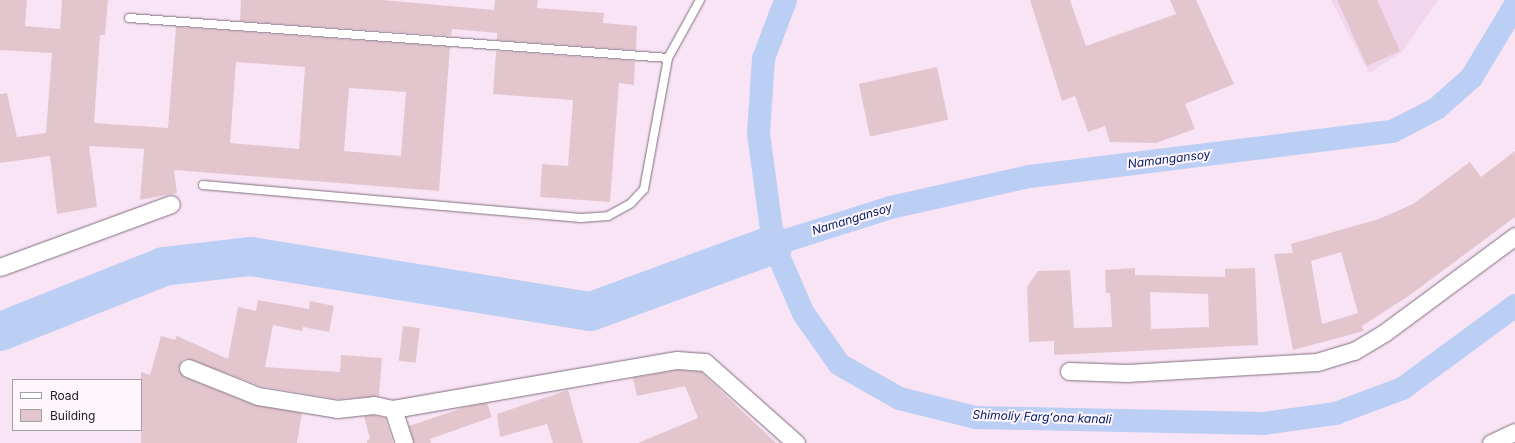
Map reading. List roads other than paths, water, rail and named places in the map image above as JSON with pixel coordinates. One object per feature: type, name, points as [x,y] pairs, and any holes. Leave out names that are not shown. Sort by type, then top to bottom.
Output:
[{"type":"street","points":[[0,267],[171,204]]},
{"type":"street","points":[[1069,371],[1127,373],[1317,362],[1354,351],[1384,333],[1515,236]]},
{"type":"street","points":[[188,368],[258,396],[337,409],[374,405],[393,409],[677,360],[705,362],[796,443]]},
{"type":"street","points":[[393,409],[404,443]]},
{"type":"street","points":[[1491,443],[1515,432]]},
{"type":"lane","points":[[203,185],[581,218],[608,216],[631,203],[644,189],[668,58],[700,0]]},
{"type":"lane","points":[[129,18],[668,58]]},
{"type":"waterway","name":"Shimoliy Fargʻona kanali","points":[[785,0],[763,58],[758,133],[773,244],[803,313],[839,364],[899,398],[975,417],[1263,423],[1335,413],[1402,388],[1515,305]]},
{"type":"waterway","name":"Namangansoy","points":[[773,244],[890,207],[1029,176],[1392,131],[1436,108],[1471,77],[1515,4]]},
{"type":"waterway","points":[[0,331],[163,266],[250,256],[590,311],[773,244]]}]
